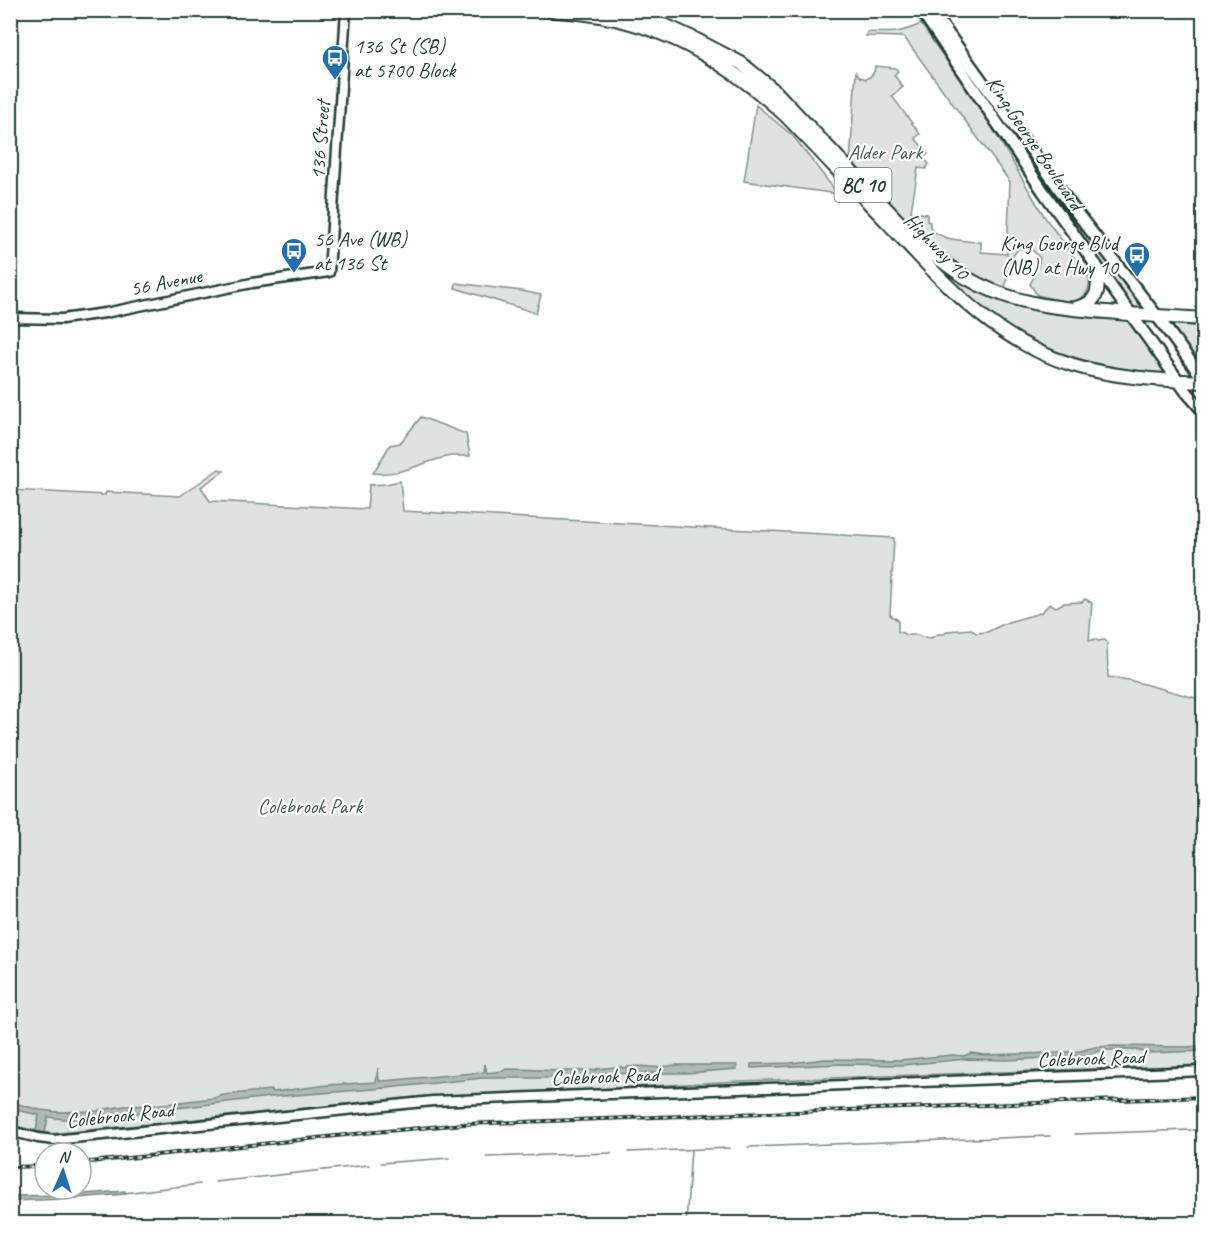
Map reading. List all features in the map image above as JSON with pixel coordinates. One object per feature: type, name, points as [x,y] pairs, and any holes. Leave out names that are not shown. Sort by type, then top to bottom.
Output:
[{"type":"highway","name":"Highway 10","points":[[550,10],[589,14],[647,28],[691,46],[739,76],[761,92],[786,116],[951,290],[986,320],[1019,341],[1056,358],[1103,373],[1137,379],[1203,381]]},
{"type":"highway","name":"Highway 10","points":[[616,10],[669,27],[741,63],[776,92],[917,242],[966,278],[1019,301],[1068,309],[1203,319]]},
{"type":"highway","points":[[1068,309],[1089,303],[1096,295],[1099,288],[1095,265]]},
{"type":"main road","name":"King George Boulevard","points":[[921,10],[1042,191],[1203,412]]},
{"type":"main road","name":"King George Boulevard","points":[[931,10],[1073,207],[1157,316],[1203,381]]},
{"type":"street","name":"136 Street","points":[[329,272],[346,10]]},
{"type":"street","name":"56 Avenue","points":[[10,318],[62,319],[105,313],[252,284],[329,272]]},
{"type":"street","name":"Colebrook Road","points":[[10,1131],[54,1140],[433,1101],[1203,1071]]},
{"type":"green space","name":"Alder Park","points":[[921,24],[989,122],[1044,216],[1087,275],[1088,290],[1079,299],[1065,301],[1037,295],[1030,284],[1037,271],[1040,258],[1031,249],[1018,249],[1010,260],[1005,289],[960,267],[920,236],[850,162],[856,72],[860,77],[866,79],[873,74],[875,66],[895,68],[898,71],[894,75],[903,87],[892,96],[920,134],[915,138],[928,154],[924,158],[929,164],[926,169],[918,168],[911,212],[927,214],[930,228],[941,236],[954,240],[981,242],[981,252],[1007,254],[1010,182],[904,37],[866,36],[867,32],[894,32]]},
{"type":"green space","points":[[973,75],[1147,310],[1135,310],[1065,217],[968,77]]},
{"type":"green space","points":[[756,105],[793,136],[838,194],[744,181]]},
{"type":"green space","points":[[916,246],[930,258],[1047,311],[1097,319],[1127,319],[1165,372],[1097,364],[1051,350],[1015,333],[976,305]]},
{"type":"green space","points":[[456,283],[541,295],[536,313],[455,288]]},
{"type":"green space","points":[[1169,325],[1203,327],[1203,372]]},
{"type":"green space","points":[[421,417],[466,434],[470,456],[451,456],[404,470],[373,473],[390,445],[400,443]]},
{"type":"green space","name":"Colebrook Park","points":[[219,469],[224,471],[201,487],[210,501],[367,509],[369,485],[400,481],[403,511],[894,538],[890,615],[898,620],[898,632],[905,635],[931,638],[948,631],[971,629],[976,633],[987,632],[1008,622],[1040,613],[1050,604],[1056,607],[1064,603],[1082,602],[1085,599],[1092,603],[1089,641],[1095,639],[1107,642],[1108,677],[1129,680],[1203,700],[1203,1065],[739,1081],[364,1102],[50,1134],[11,1125],[11,490],[180,496]]},
{"type":"shaded area","points":[[1113,1046],[1203,1046],[1203,1051],[1147,1053],[1137,1050],[1103,1050],[1086,1055],[1051,1058],[967,1059],[901,1065],[842,1064],[751,1068],[751,1064],[825,1059],[899,1060],[964,1056],[971,1053],[985,1055],[1056,1053]]},
{"type":"shaded area","points":[[485,1064],[487,1073],[506,1069],[574,1071],[621,1066],[623,1068],[676,1065],[737,1065],[737,1069],[687,1073],[630,1073],[573,1078],[483,1078],[270,1097],[85,1119],[48,1117],[45,1133],[36,1131],[39,1115],[11,1109],[11,1102],[58,1112],[98,1111],[271,1090],[273,1092],[376,1082],[378,1068],[379,1081],[383,1081],[484,1072]]},
{"type":"shaded area","points":[[125,1191],[125,1194],[93,1197],[93,1193]]},
{"type":"shaded area","points":[[11,1196],[33,1196],[33,1200],[11,1201]]},
{"type":"waterway","points":[[1193,1130],[1204,1129]]},
{"type":"waterway","points":[[1075,1134],[1191,1130]]},
{"type":"waterway","points":[[748,1147],[1050,1136]]},
{"type":"waterway","points":[[628,1152],[730,1148]]},
{"type":"waterway","points":[[686,1224],[691,1150]]},
{"type":"waterway","points":[[486,1157],[612,1153]]},
{"type":"waterway","points":[[381,1163],[449,1158]]},
{"type":"waterway","points":[[215,1182],[369,1165]]},
{"type":"waterway","points":[[124,1193],[200,1184]]},
{"type":"railway","points":[[93,1162],[464,1124],[1204,1097]]},
{"type":"railway","points":[[10,1167],[33,1166]]},
{"type":"place","name":"136 St (SB) at 5700 Block","points":[[335,81]]},
{"type":"place","name":"56 Ave (WB) at 136 St","points":[[294,274]]},
{"type":"place","name":"King George Blvd (NB) at Hwy 10","points":[[1137,278]]}]
